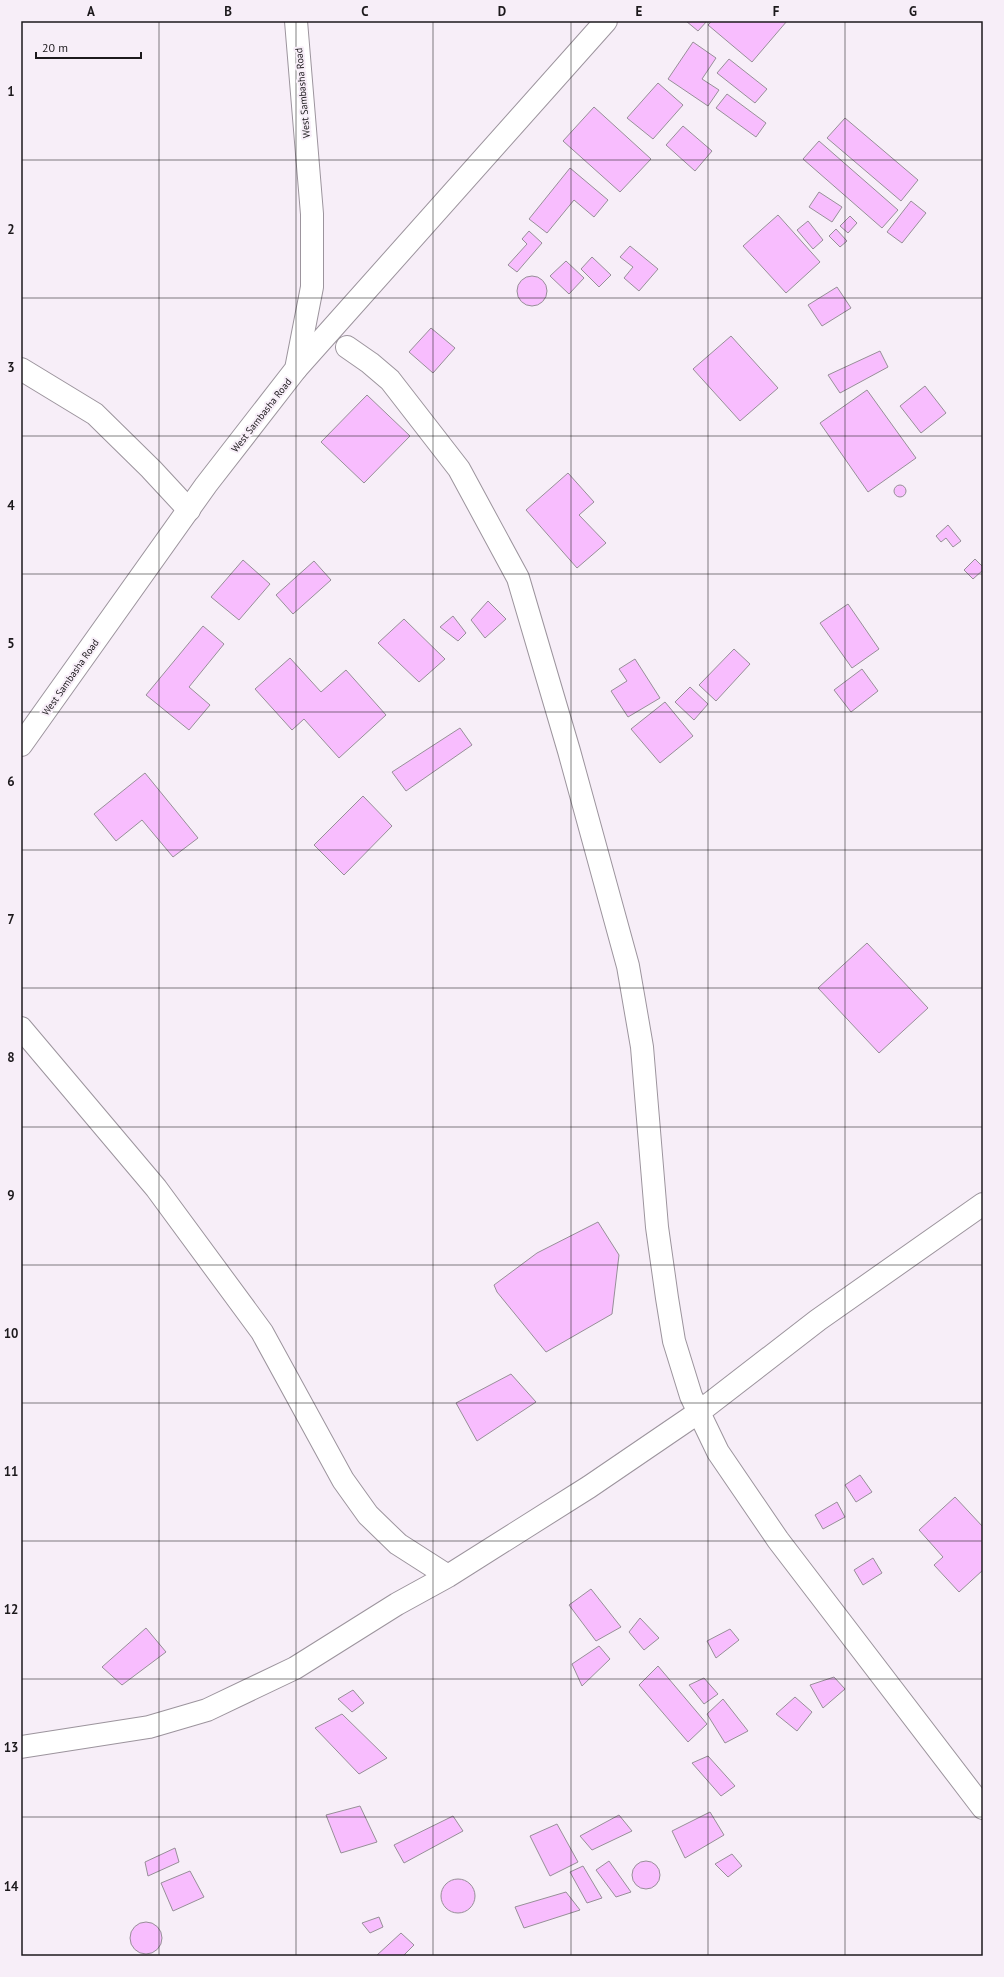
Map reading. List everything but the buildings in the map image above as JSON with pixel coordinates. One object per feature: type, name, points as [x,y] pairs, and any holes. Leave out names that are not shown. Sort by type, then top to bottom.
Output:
[{"type":"street","name":"West Sambasha Road","points":[[21,745],[189,510],[296,369],[312,287],[312,214],[296,21]]},
{"type":"street","points":[[296,369],[606,21]]},
{"type":"street","points":[[348,347],[390,380],[459,469],[518,578],[569,751],[628,966],[642,1047],[657,1227],[667,1298],[674,1341],[691,1396],[718,1452],[778,1540],[983,1808]]},
{"type":"street","points":[[21,369],[95,414],[151,468],[189,510]]},
{"type":"street","points":[[21,1028],[156,1188],[262,1332],[343,1480],[368,1515],[398,1544],[448,1576]]},
{"type":"street","points":[[21,1747],[149,1727],[207,1710],[295,1668],[398,1604],[448,1576],[589,1487],[699,1412],[818,1320],[983,1204]]}]
